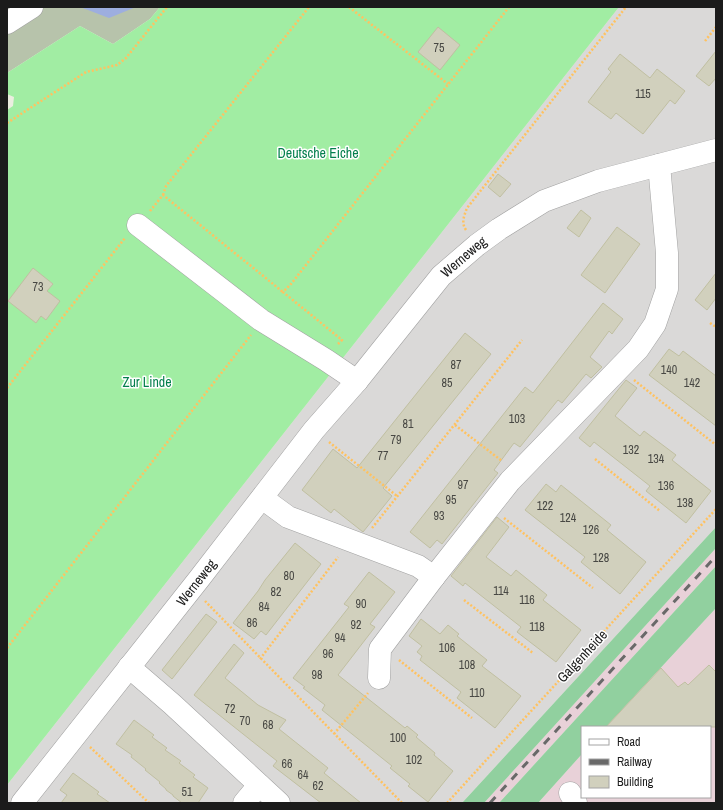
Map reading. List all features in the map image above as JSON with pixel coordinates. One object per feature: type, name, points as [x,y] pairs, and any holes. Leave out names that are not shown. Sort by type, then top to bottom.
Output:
[{"type":"street","points":[[7,23],[32,7]]},
{"type":"street","name":"Werneweg","points":[[22,803],[192,588],[314,430],[357,381],[442,276],[476,246],[499,229],[544,201],[598,181],[716,150]]},
{"type":"street","points":[[379,678],[381,647],[434,577],[517,474],[638,349],[655,324],[667,290],[667,253],[659,165]]},
{"type":"street","points":[[138,225],[261,320],[357,381]]},
{"type":"street","points":[[262,498],[288,517],[418,566],[434,577]]},
{"type":"street","points":[[129,667],[172,704],[279,803]]},
{"type":"street","points":[[244,803],[259,785]]},
{"type":"path","points":[[7,123],[86,72],[117,66],[126,58],[167,7]]},
{"type":"path","points":[[7,388],[120,243],[138,225],[163,195],[166,186],[309,7]]},
{"type":"path","points":[[349,7],[448,84]]},
{"type":"path","points":[[283,292],[291,284],[509,7]]},
{"type":"path","points":[[476,246],[464,227],[463,219],[467,208],[626,7]]},
{"type":"path","points":[[705,41],[716,27]]},
{"type":"path","points":[[163,195],[342,340],[326,360]]},
{"type":"path","points":[[7,648],[246,344],[261,320]]},
{"type":"path","points":[[710,323],[716,327]]},
{"type":"path","points":[[260,658],[338,557],[369,532],[522,340]]},
{"type":"path","points":[[619,368],[716,445]]},
{"type":"path","points":[[455,425],[517,474]]},
{"type":"path","points":[[314,430],[397,496]]},
{"type":"path","points":[[595,459],[660,511]]},
{"type":"path","points":[[490,507],[593,588]]},
{"type":"path","name":"Galgenheide","points":[[447,803],[716,510]]},
{"type":"path","points":[[192,588],[402,803]]},
{"type":"path","points":[[464,600],[532,653]]},
{"type":"path","points":[[381,647],[472,718]]},
{"type":"path","points":[[334,734],[379,678]]},
{"type":"path","points":[[77,734],[149,803]]},
{"type":"shaded area","points":[[7,7],[160,7],[150,19],[113,44],[80,26],[7,73]]},
{"type":"shaded area","points":[[619,7],[716,7],[716,527],[462,803],[7,803],[7,785]]},
{"type":"shaded area","points":[[716,548],[716,566],[499,803],[484,803]]},
{"type":"shaded area","points":[[716,608],[716,803],[538,803],[581,755],[581,798],[711,798],[711,726],[607,726]]},
{"type":"green space","points":[[160,7],[619,7],[7,785],[7,110],[13,106],[14,97],[7,94],[7,73],[80,26],[113,44],[150,19]]},
{"type":"green space","points":[[716,527],[716,548],[484,803],[462,803]]},
{"type":"green space","points":[[716,566],[716,608],[607,726],[581,726],[581,755],[538,803],[499,803]]},
{"type":"water","points":[[80,7],[136,7],[109,18]]},
{"type":"building","points":[[438,27],[460,45],[440,70],[418,52]]},
{"type":"building","points":[[716,51],[716,78],[709,86],[696,76]]},
{"type":"building","points":[[620,54],[650,78],[657,69],[685,91],[675,104],[670,100],[643,134],[616,113],[611,119],[588,102],[611,72],[608,69]]},
{"type":"building","points":[[498,174],[511,184],[500,197],[488,187]]},
{"type":"building","points":[[581,210],[591,218],[579,237],[567,228]]},
{"type":"building","points":[[617,227],[640,244],[605,293],[581,275]]},
{"type":"building","points":[[33,268],[53,284],[47,291],[60,301],[46,320],[41,316],[36,323],[8,301]]},
{"type":"building","points":[[716,273],[716,298],[707,310],[695,300]]},
{"type":"building","points":[[603,303],[623,319],[612,334],[609,331],[590,357],[602,367],[591,378],[586,374],[562,403],[558,400],[520,447],[514,443],[494,470],[498,473],[442,544],[437,540],[430,548],[410,532],[525,387],[533,393]]},
{"type":"building","points":[[465,333],[491,354],[383,488],[392,496],[363,532],[334,509],[331,513],[302,490],[333,449],[357,468]]},
{"type":"building","points":[[669,349],[679,356],[683,351],[716,376],[716,426],[649,375]]},
{"type":"building","points":[[626,380],[637,388],[615,416],[640,436],[644,431],[676,455],[672,460],[711,491],[686,523],[646,491],[650,486],[594,442],[590,447],[579,438]]},
{"type":"building","points":[[546,484],[556,492],[561,485],[611,525],[607,530],[646,562],[620,594],[581,562],[585,557],[525,510]]},
{"type":"building","points":[[497,517],[509,527],[486,557],[511,576],[516,570],[547,595],[543,600],[581,630],[556,662],[517,632],[521,627],[465,583],[463,586],[451,576]]},
{"type":"building","points":[[295,543],[321,564],[266,635],[261,631],[254,639],[233,623]]},
{"type":"building","points":[[369,572],[395,592],[370,624],[375,627],[338,675],[405,728],[407,726],[418,735],[416,737],[453,771],[428,802],[408,786],[410,784],[390,768],[392,766],[322,710],[325,705],[293,678],[349,607],[344,604]]},
{"type":"building","points":[[206,614],[217,622],[172,679],[162,670]]},
{"type":"building","points":[[421,619],[440,634],[448,625],[459,634],[457,636],[487,660],[482,666],[521,696],[495,728],[457,698],[461,692],[420,660],[422,656],[417,652],[422,646],[409,636]]},
{"type":"building","points":[[234,644],[244,653],[225,678],[258,705],[286,720],[279,729],[328,768],[324,773],[361,803],[321,803],[273,766],[277,761],[194,695]]},
{"type":"building","points":[[709,665],[716,672],[716,727],[607,726],[661,668],[678,687],[685,682],[688,685]]},
{"type":"building","points":[[134,720],[154,735],[152,737],[167,748],[165,750],[181,761],[179,763],[195,775],[193,777],[208,788],[198,803],[182,803],[131,757],[132,755],[116,744]]},
{"type":"building","points":[[73,773],[99,792],[97,794],[110,803],[61,803],[67,795],[60,790]]},
{"type":"railway","points":[[490,803],[716,556]]},
{"type":"park label","name":"Deutsche Eiche","points":[[318,153]]},
{"type":"park label","name":"Zur Linde","points":[[147,382]]}]
